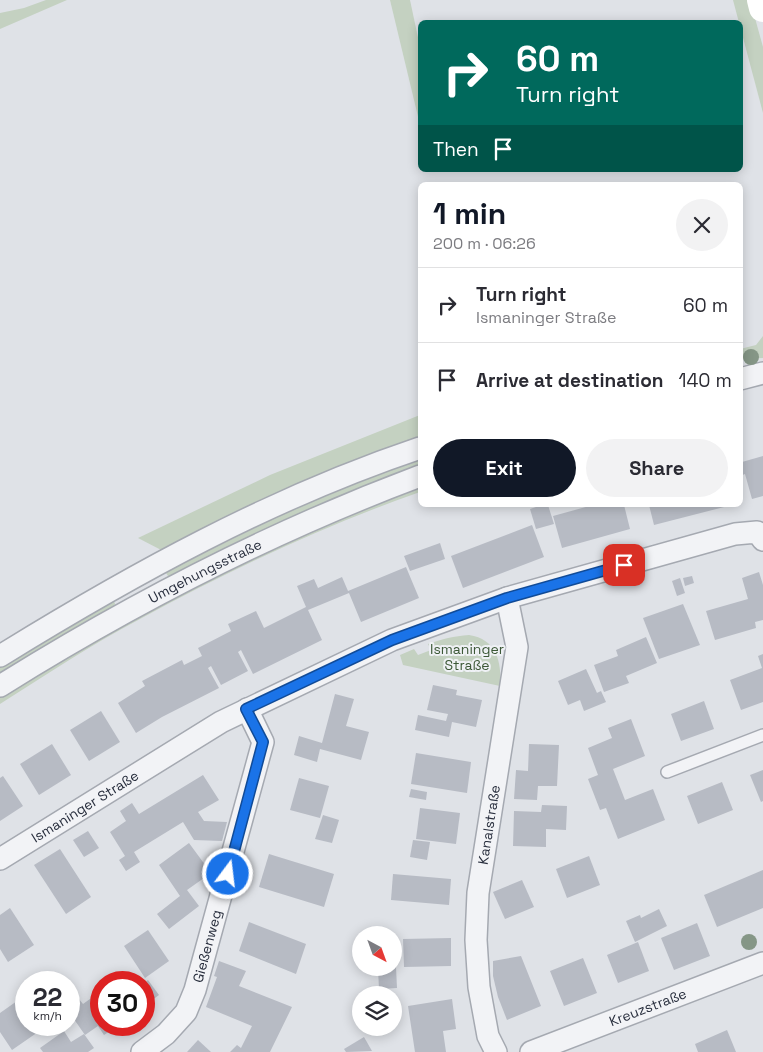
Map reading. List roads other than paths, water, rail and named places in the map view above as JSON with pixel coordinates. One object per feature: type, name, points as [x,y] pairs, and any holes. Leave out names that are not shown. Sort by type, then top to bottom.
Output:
[{"type":"street","points":[[761,0],[763,8]]},
{"type":"street","name":"Umgehungsstraße","points":[[0,656],[68,614],[160,562],[270,508],[358,470],[418,449]]},
{"type":"street","name":"Umgehungsstraße","points":[[0,686],[146,601],[239,553],[356,501],[418,477]]},
{"type":"street","name":"Ismaninger Straße","points":[[0,859],[221,722],[392,640],[507,598],[735,534],[760,536]]},
{"type":"street","name":"Kanalstraße","points":[[496,1052],[488,1036],[479,987],[476,940],[478,893],[517,647],[507,598]]},
{"type":"street","name":"Gießenweg","points":[[142,1052],[166,1034],[186,1012],[195,990],[263,742],[246,709]]},
{"type":"street","name":"Kreuzstraße","points":[[531,1052],[763,963]]},
{"type":"lane","points":[[667,772],[763,735]]}]
